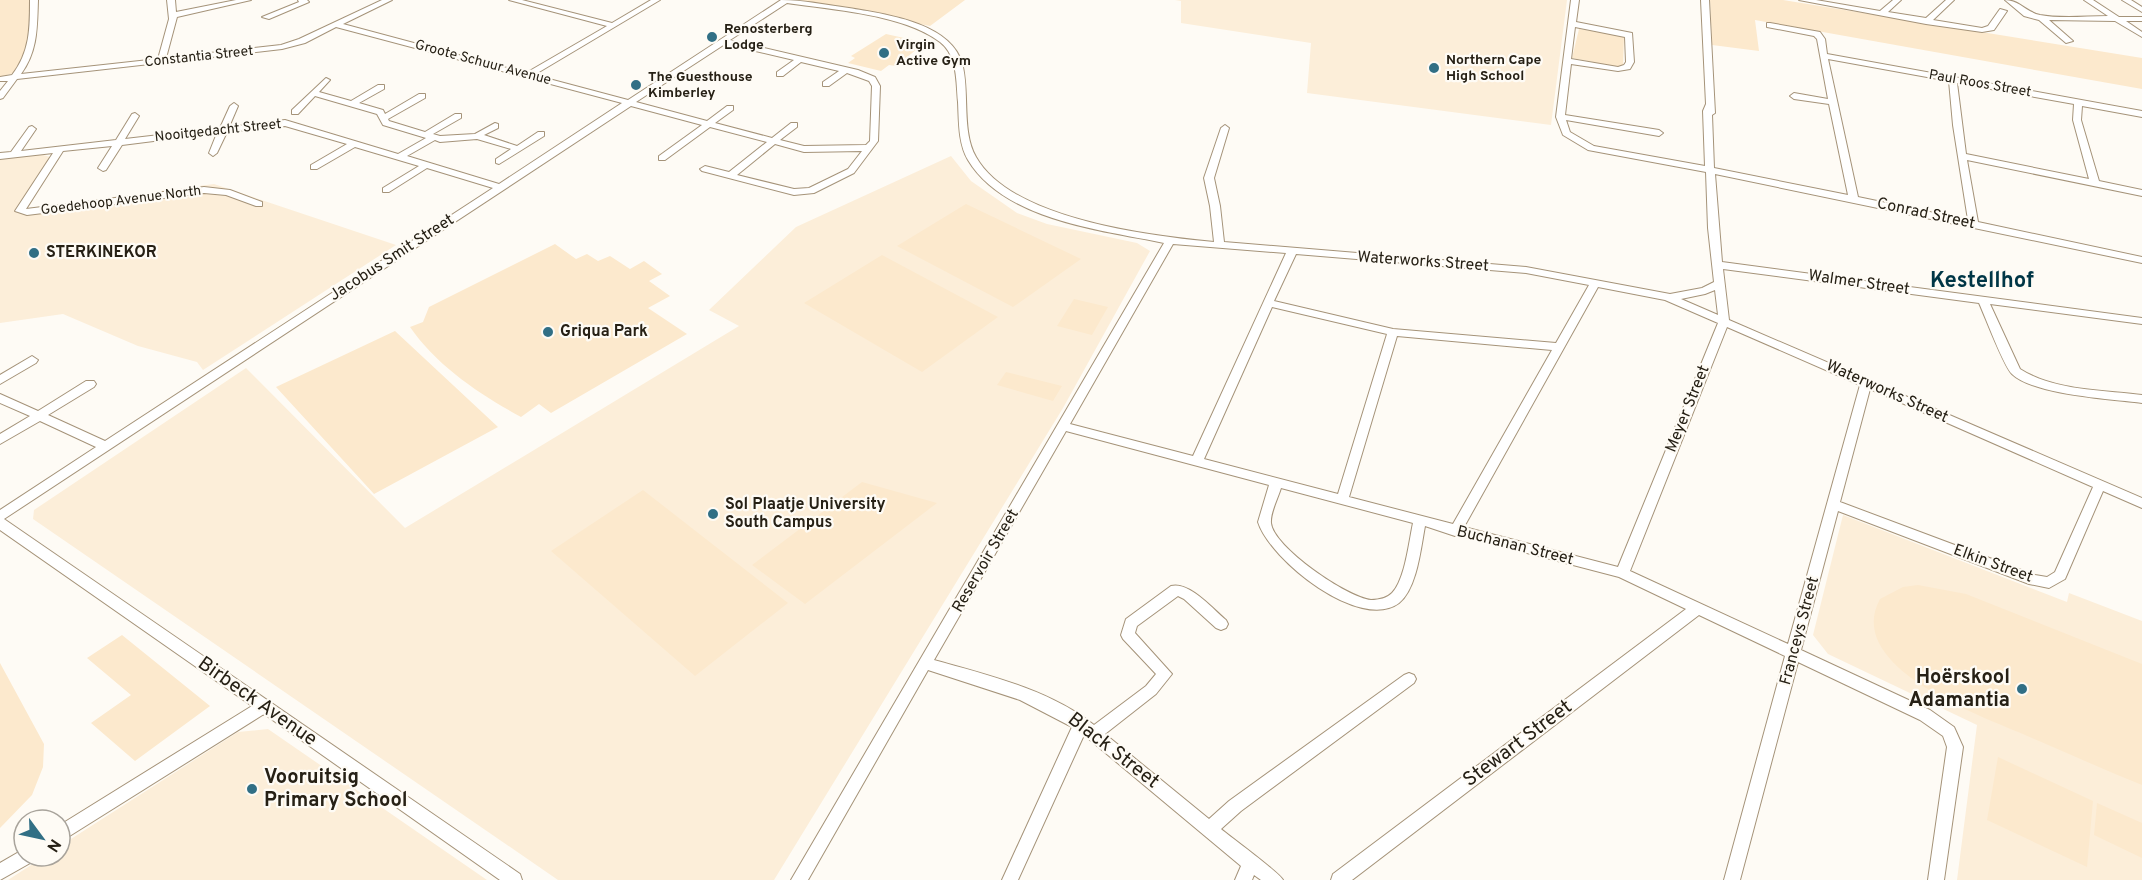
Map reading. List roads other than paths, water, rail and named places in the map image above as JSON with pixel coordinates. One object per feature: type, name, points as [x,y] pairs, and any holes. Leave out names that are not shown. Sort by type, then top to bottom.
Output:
[{"type":"street","points":[[0,96],[15,78],[31,52],[34,0]]},
{"type":"street","points":[[160,62],[173,15],[171,0]]},
{"type":"street","points":[[173,15],[247,0]]},
{"type":"street","points":[[266,17],[305,2],[302,0]]},
{"type":"street","name":"Constantia Street","points":[[0,79],[282,47],[387,0]]},
{"type":"street","points":[[513,0],[613,25]]},
{"type":"street","points":[[528,75],[656,0]]},
{"type":"street","name":"Jacobus Smit Street","points":[[0,516],[785,0]]},
{"type":"street","name":"Waterworks Street","points":[[785,0],[893,18],[918,26],[939,37],[951,49],[958,62],[966,145],[982,174],[1017,200],[1055,215],[1170,241],[1485,266],[1596,282],[1668,297],[2142,503]]},
{"type":"street","points":[[1575,0],[1560,117],[1659,133]]},
{"type":"street","name":"Meyer Street","points":[[1622,573],[1724,321],[1716,240],[1719,222],[1707,111],[1710,105],[1705,0]]},
{"type":"street","points":[[1803,0],[1815,0],[1926,22],[1985,30],[1994,25],[2003,11]]},
{"type":"street","points":[[1881,14],[1897,0]]},
{"type":"street","points":[[1926,22],[1950,0]]},
{"type":"street","points":[[2008,0],[2027,14],[2042,18],[2142,19]]},
{"type":"street","points":[[2088,0],[2142,35]]},
{"type":"street","points":[[2126,0],[2142,10]]},
{"type":"street","points":[[2042,18],[2069,41]]},
{"type":"street","name":"Groote Schuur Avenue","points":[[336,24],[813,151],[870,148]]},
{"type":"street","points":[[1568,61],[1623,69],[1630,62],[1629,35],[1572,24]]},
{"type":"street","points":[[1770,26],[1817,34],[1821,39],[1854,199]]},
{"type":"street","points":[[705,168],[794,192],[807,192],[851,171],[874,141],[874,82],[864,75],[723,41]]},
{"type":"street","points":[[780,74],[800,59]]},
{"type":"street","name":"Paul Roos Street","points":[[1824,59],[1953,79],[2142,114]]},
{"type":"street","points":[[826,84],[845,70]]},
{"type":"street","points":[[1953,79],[1973,224]]},
{"type":"street","points":[[296,111],[326,80]]},
{"type":"street","points":[[351,104],[381,87]]},
{"type":"street","points":[[315,93],[380,112],[386,123],[430,136],[446,139],[477,136],[519,149]]},
{"type":"street","points":[[384,118],[422,96]]},
{"type":"street","points":[[1794,96],[1833,102]]},
{"type":"street","points":[[2078,102],[2077,120],[2095,183]]},
{"type":"street","points":[[213,153],[234,106]]},
{"type":"street","points":[[662,158],[730,108]]},
{"type":"street","points":[[103,168],[135,116]]},
{"type":"street","points":[[399,157],[458,116]]},
{"type":"street","name":"Conrad Street","points":[[1560,117],[1566,133],[1591,148],[1712,170],[2142,260]]},
{"type":"street","name":"Nooitgedacht Street","points":[[0,156],[224,129],[289,124],[500,187]]},
{"type":"street","points":[[477,136],[495,126]]},
{"type":"street","points":[[731,175],[794,126]]},
{"type":"street","points":[[1219,246],[1215,206],[1209,178],[1225,128]]},
{"type":"street","points":[[14,155],[32,129]]},
{"type":"street","points":[[499,162],[541,134]]},
{"type":"street","points":[[314,167],[355,143]]},
{"type":"street","name":"Goedehoop Avenue North","points":[[60,149],[20,211],[204,190],[227,192],[259,204]]},
{"type":"street","points":[[1962,156],[2142,193]]},
{"type":"street","points":[[386,190],[426,165]]},
{"type":"street","name":"Reservoir Street","points":[[799,880],[927,664],[1170,241]]},
{"type":"street","points":[[1196,462],[1292,251]]},
{"type":"street","name":"Walmer Street","points":[[1718,265],[2142,321]]},
{"type":"street","points":[[1455,531],[1596,282]]},
{"type":"street","points":[[1668,297],[1696,293],[1719,284]]},
{"type":"street","points":[[1983,300],[2016,371],[2022,378],[2046,385],[2142,399]]},
{"type":"street","points":[[1269,303],[1393,332],[1558,347]]},
{"type":"street","points":[[1342,500],[1393,332]]},
{"type":"street","points":[[0,380],[32,360]]},
{"type":"street","name":"Franceys Street","points":[[1732,880],[1866,382]]},
{"type":"street","points":[[0,441],[90,384]]},
{"type":"street","points":[[0,398],[105,446]]},
{"type":"street","name":"Buchanan Street","points":[[1063,426],[1455,531],[1622,573],[1925,715],[1944,726],[1955,747],[1936,880]]},
{"type":"street","points":[[1276,483],[1264,522],[1266,532],[1294,560],[1331,588],[1359,603],[1385,604],[1401,595],[1405,587],[1420,521]]},
{"type":"street","name":"Elkin Street","points":[[1833,504],[2034,580],[2049,583],[2060,575],[2100,485]]},
{"type":"street","name":"Birbeck Avenue","points":[[0,523],[78,574],[262,707],[514,880]]},
{"type":"street","points":[[1010,880],[1087,729],[1151,690],[1165,674],[1128,635],[1131,623],[1176,590],[1189,595],[1221,624]]},
{"type":"street","name":"Stewart Street","points":[[1339,880],[1697,609]]},
{"type":"street","name":"Black Street","points":[[927,664],[1039,700],[1087,729],[1251,864],[1275,880]]},
{"type":"street","points":[[1210,829],[1234,806],[1409,679]]},
{"type":"street","points":[[72,826],[262,707]]},
{"type":"street","points":[[1243,880],[1251,864]]},
{"type":"place","name":"Renosterberg Lodge","points":[[712,37]]},
{"type":"place","name":"Virgin Active Gym","points":[[884,53]]},
{"type":"place","name":"Northern Cape High School","points":[[1434,68]]},
{"type":"place","name":"The Guesthouse Kimberley","points":[[636,85]]},
{"type":"place","name":"STERKINEKOR","points":[[34,253]]},
{"type":"place","name":"Griqua Park","points":[[548,332]]},
{"type":"place","name":"Sol Plaatje University South Campus","points":[[713,514]]},
{"type":"place","name":"Hoërskool Adamantia","points":[[2022,689]]},
{"type":"place","name":"Vooruitsig Primary School","points":[[252,789]]},
{"type":"district","name":"Kestellhof","points":[[1982,281]]}]
